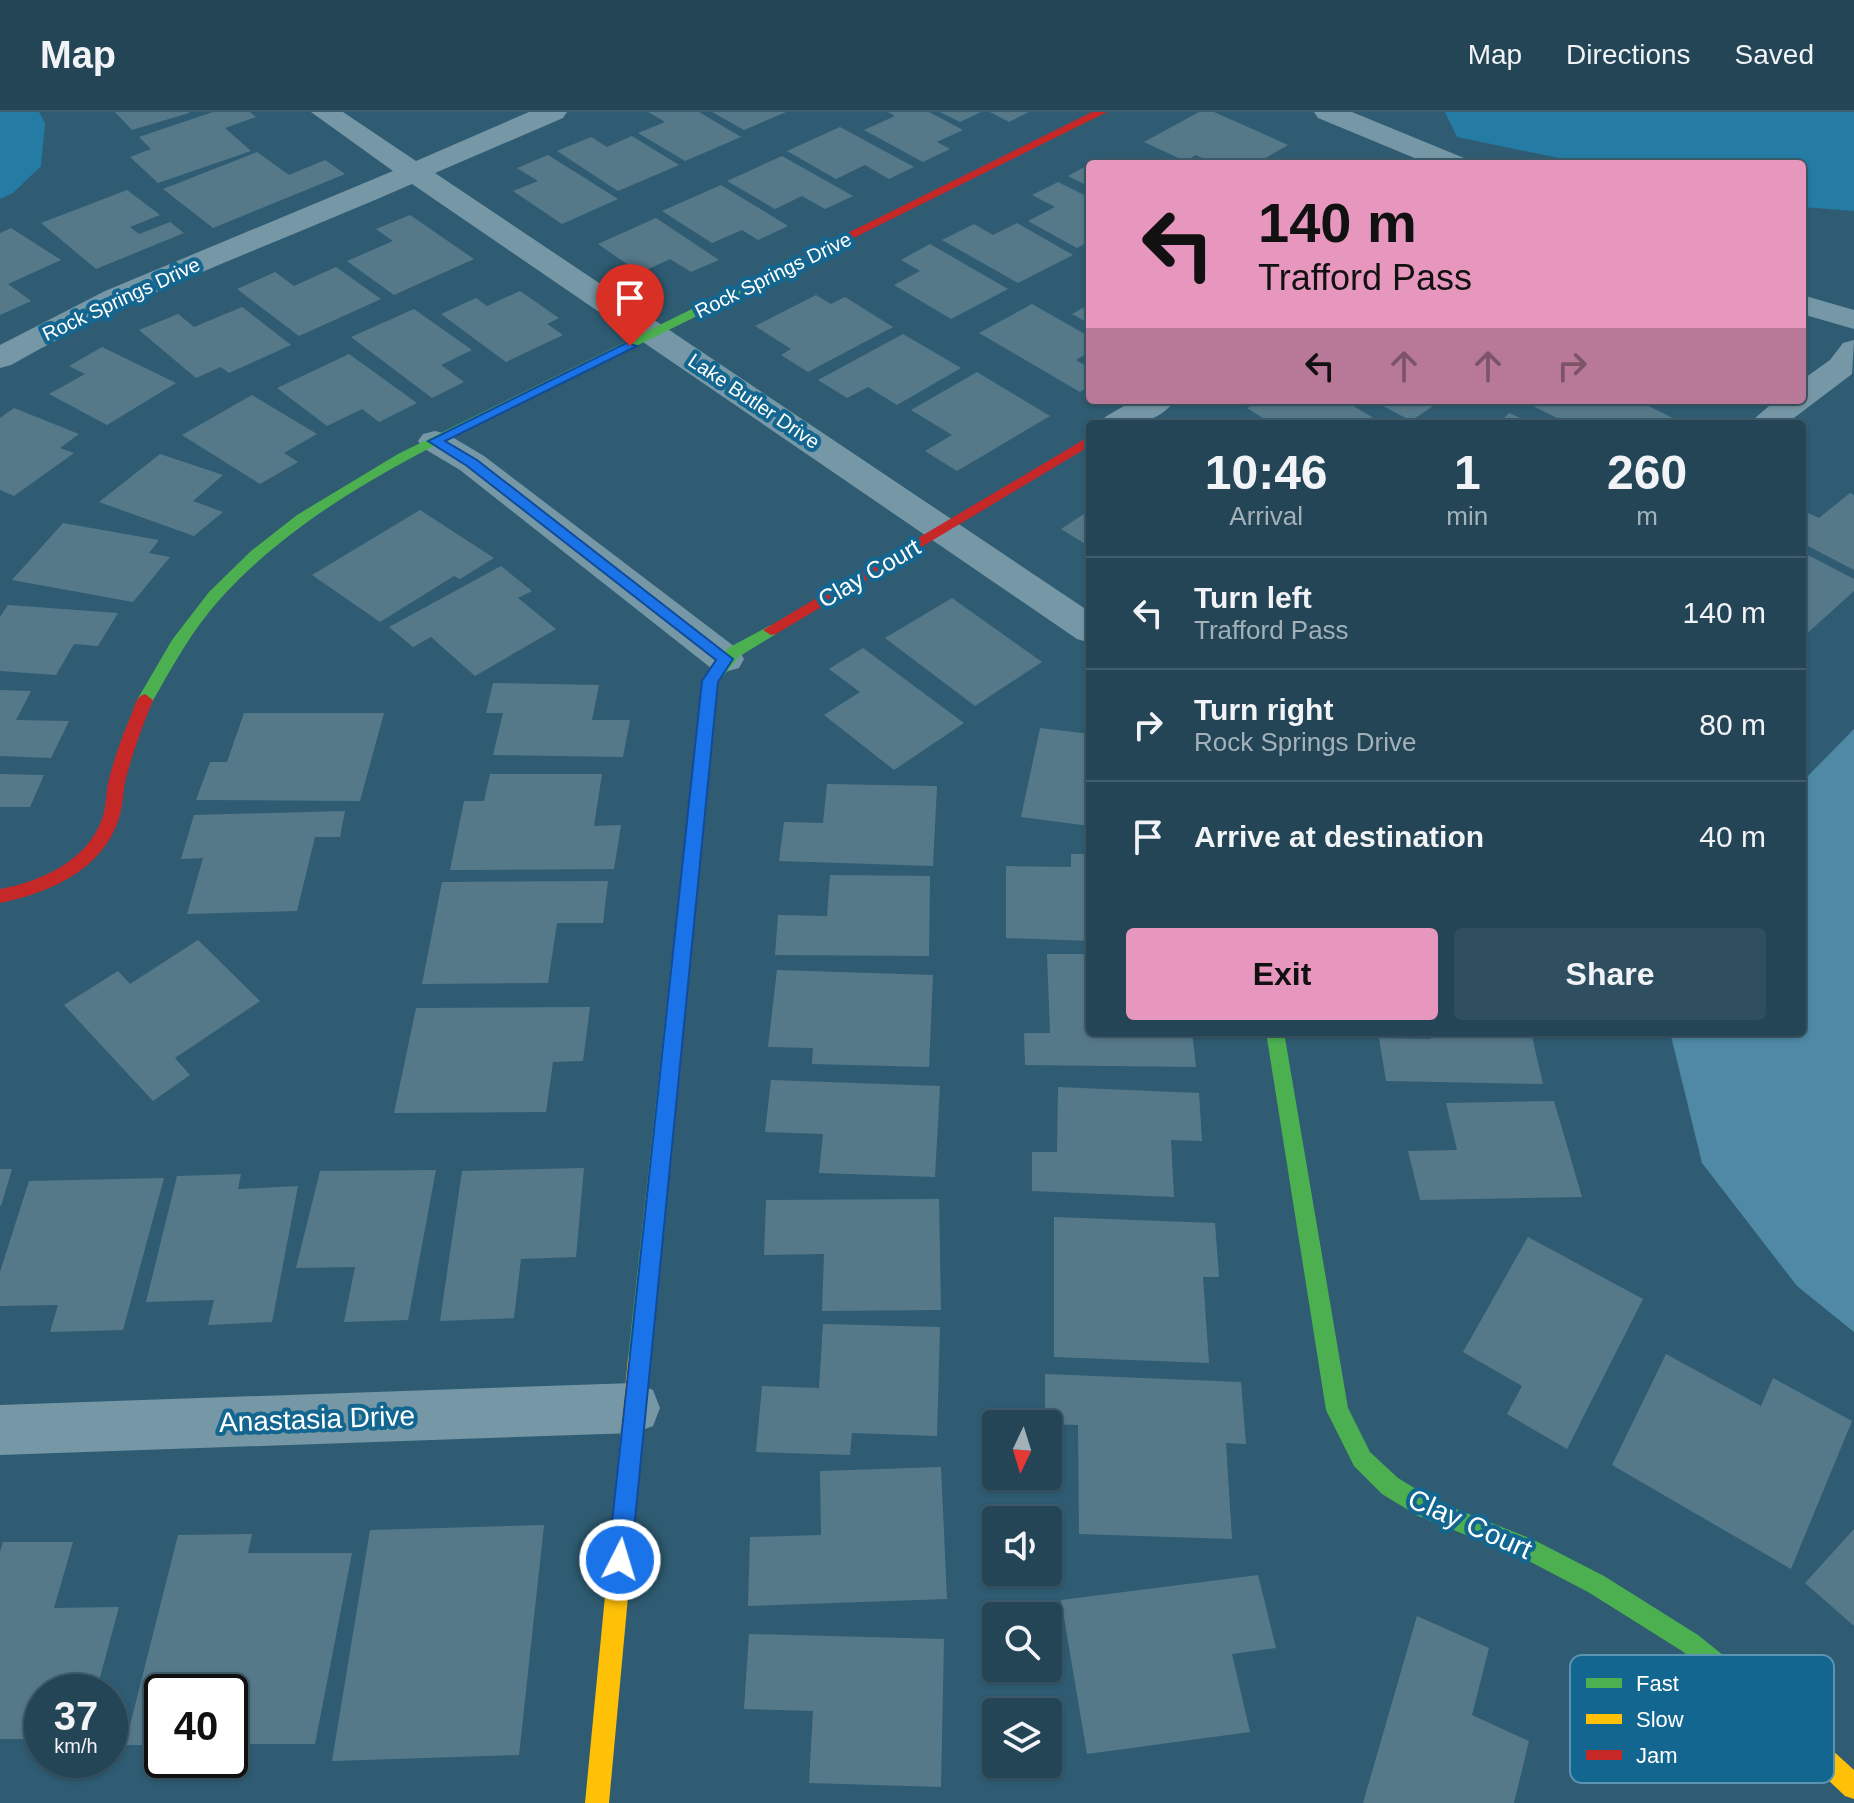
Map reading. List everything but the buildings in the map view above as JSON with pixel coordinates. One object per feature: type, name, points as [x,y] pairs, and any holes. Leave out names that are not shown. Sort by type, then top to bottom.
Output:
[{"type":"street","name":"Lake Butler Drive","points":[[325,112],[418,172],[943,530]]},
{"type":"street","name":"Rock Springs Drive","points":[[0,358],[91,309],[553,112]]},
{"type":"street","name":"Rock Springs Drive","points":[[0,896],[11,896],[45,883],[74,865],[97,844],[110,820],[117,780],[140,713],[173,651],[224,584],[273,538],[329,497],[435,441],[1101,112]]},
{"type":"street","points":[[1328,112],[1444,160]]},
{"type":"street","points":[[1806,305],[1854,320]]},
{"type":"street","points":[[1806,393],[1841,367],[1854,350]]},
{"type":"street","points":[[1124,420],[1151,404]]},
{"type":"street","points":[[1770,420],[1792,404]]},
{"type":"street","points":[[435,441],[472,463],[725,659],[710,681],[634,1408],[597,1803]]},
{"type":"street","points":[[943,530],[1086,442]]},
{"type":"street","name":"Clay Court","points":[[725,659],[943,530],[1086,627]]},
{"type":"street","name":"Clay Court","points":[[1276,1036],[1337,1410],[1350,1443],[1373,1472],[1404,1496],[1529,1550],[1602,1587],[1708,1655]]},
{"type":"street","name":"Anastasia Drive","points":[[0,1430],[634,1408]]},
{"type":"street","name":"Clay Court","points":[[1834,1767],[1854,1787]]},
{"type":"shaded area","points":[[0,112],[39,112],[45,123],[41,166],[13,193],[0,199]]},
{"type":"shaded area","points":[[1445,112],[1854,112],[1854,211],[1806,207],[1806,160],[1569,160],[1457,137]]},
{"type":"shaded area","points":[[1854,729],[1854,1332],[1797,1286],[1702,1163],[1671,1036],[1806,1036],[1806,778]]},
{"type":"traffic: fast","points":[[145,700],[177,644],[215,596],[256,554],[302,518],[403,457],[771,274]]},
{"type":"traffic: fast","points":[[639,1358],[710,681],[734,652],[771,630]]},
{"type":"traffic: fast","points":[[1276,1036],[1337,1410],[1362,1459],[1390,1486],[1426,1508],[1526,1548],[1596,1584],[1705,1655]]},
{"type":"traffic: slow","points":[[597,1803],[639,1358]]},
{"type":"traffic: slow","points":[[1834,1768],[1854,1787]]},
{"type":"traffic: jam","points":[[771,274],[1101,112]]},
{"type":"traffic: jam","points":[[771,630],[1086,442]]},
{"type":"traffic: jam","points":[[0,896],[51,881],[94,848],[111,818],[120,772],[145,700]]},
{"type":"route","points":[[620,1560],[710,681],[725,659],[472,463],[435,441],[630,346]]}]
